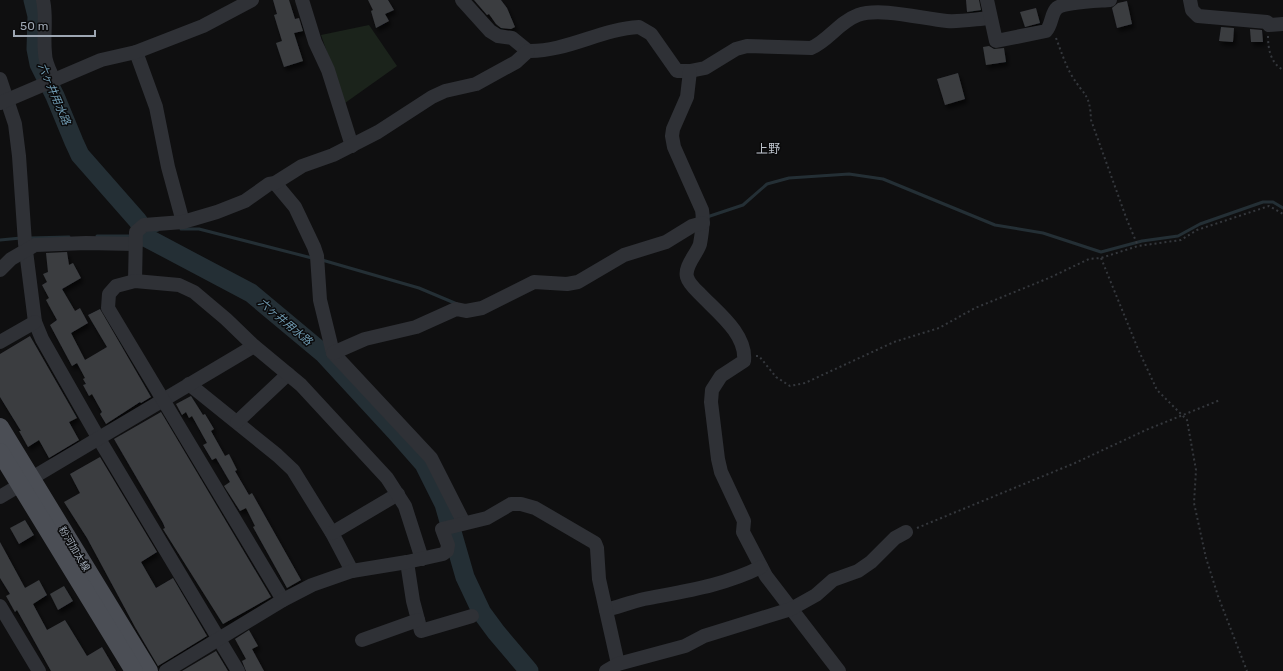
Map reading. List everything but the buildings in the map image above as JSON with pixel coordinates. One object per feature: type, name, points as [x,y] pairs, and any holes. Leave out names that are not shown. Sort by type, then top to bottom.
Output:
[{"type":"main road","name":"粉河加太線","points":[[0,427],[25,482],[134,671]]},
{"type":"main road","name":"粉河加太線","points":[[0,452],[25,482],[149,671]]},
{"type":"street","points":[[43,0],[46,10],[44,53],[50,81]]},
{"type":"street","points":[[4,101],[101,60],[136,52],[203,26],[252,0]]},
{"type":"street","points":[[302,0],[315,42],[328,70],[352,146]]},
{"type":"street","points":[[462,0],[490,32],[498,36],[512,38],[528,51]]},
{"type":"street","points":[[987,0],[996,41],[1042,33],[1050,26],[1054,12],[1057,8],[1110,0]]},
{"type":"street","points":[[1190,0],[1192,10],[1198,16],[1267,22],[1269,25],[1283,24]]},
{"type":"street","points":[[25,241],[35,245],[138,234],[217,212],[245,201],[269,184],[275,183],[302,166],[334,155],[352,146],[378,132],[432,97],[445,91],[476,84],[516,62],[528,51],[553,49],[605,33],[639,27],[651,34],[677,71],[690,71],[705,68],[736,49],[747,46],[811,48],[819,45],[833,31],[858,15],[868,13],[905,14],[948,21],[990,18]]},
{"type":"street","points":[[136,52],[156,106],[168,167],[183,222]]},
{"type":"street","points":[[690,71],[687,98],[672,136],[674,147],[702,210],[703,221],[700,244],[687,269],[687,277],[692,286],[734,330],[743,347],[745,356],[744,361],[721,376],[715,383],[711,402],[721,472],[744,521],[743,532],[761,566],[791,609],[838,671]]},
{"type":"street","points":[[0,79],[4,101],[15,124],[20,156],[25,241],[35,322],[42,339],[99,439],[238,671]]},
{"type":"street","points":[[275,183],[295,207],[317,260],[320,300],[333,353],[431,458],[456,525]]},
{"type":"street","points":[[333,353],[365,339],[416,327],[456,309],[466,311],[482,308],[534,282],[567,284],[578,282],[624,255],[666,242],[703,221]]},
{"type":"street","points":[[135,281],[138,234]]},
{"type":"street","points":[[0,270],[25,241]]},
{"type":"street","points":[[283,600],[108,308],[109,294],[116,286],[135,281],[179,285],[194,292],[254,346],[301,385],[375,463],[398,494],[410,518],[422,559]]},
{"type":"street","points":[[0,342],[35,322]]},
{"type":"street","points":[[0,497],[254,346]]},
{"type":"street","points":[[236,422],[288,374]]},
{"type":"street","points":[[189,384],[293,470],[332,533],[352,571]]},
{"type":"street","points":[[332,533],[398,494]]},
{"type":"street","points":[[166,671],[283,600],[312,585],[352,571],[407,562],[442,554],[447,551],[448,545],[442,529],[487,518],[511,504],[521,504],[535,508],[595,543],[597,548],[599,579],[606,610],[612,668],[685,646],[704,636],[791,609],[816,595],[833,580],[858,571],[871,562],[895,538],[906,532]]},
{"type":"street","points":[[407,562],[413,601],[421,631],[472,616]]},
{"type":"street","points":[[606,610],[642,600],[691,591],[738,578],[761,566]]},
{"type":"street","points":[[0,606],[39,671]]},
{"type":"street","points":[[362,640],[418,620]]},
{"type":"path","points":[[1269,25],[1268,42],[1271,55],[1276,66],[1283,70]]},
{"type":"path","points":[[1050,26],[1071,74],[1088,97],[1091,106],[1091,120],[1126,220],[1138,245]]},
{"type":"path","points":[[745,356],[759,356],[776,377],[790,386],[805,383],[894,342],[939,328],[975,308],[1049,278],[1089,259],[1101,258],[1138,245],[1181,240],[1197,230],[1269,206],[1283,214]]},
{"type":"path","points":[[1101,258],[1157,390],[1187,420],[1196,470],[1194,503],[1206,558],[1218,596],[1247,671]]},
{"type":"path","points":[[906,532],[1075,463],[1181,415],[1220,400]]},
{"type":"shaded area","points":[[369,25],[397,66],[345,103],[321,35]]},
{"type":"waterway","name":"六ヶ井用水路","points":[[33,0],[37,16],[36,49],[39,64],[55,96],[80,155],[138,221],[147,238],[251,293],[324,354],[424,464],[444,504],[465,577],[482,613],[529,671]]},
{"type":"waterway","points":[[707,217],[743,205],[767,184],[789,178],[849,174],[883,179],[995,225],[1043,233],[1101,252],[1142,241],[1178,236],[1200,224],[1263,202],[1273,202],[1283,208]]},
{"type":"waterway","points":[[181,229],[199,229],[312,258]]},
{"type":"waterway","points":[[145,234],[158,230]]},
{"type":"waterway","points":[[97,236],[133,236]]},
{"type":"waterway","points":[[29,238],[69,237]]},
{"type":"waterway","points":[[0,240],[21,238]]},
{"type":"waterway","points":[[322,260],[419,288],[457,304]]},
{"type":"district","name":"上野","points":[[768,149]]}]
